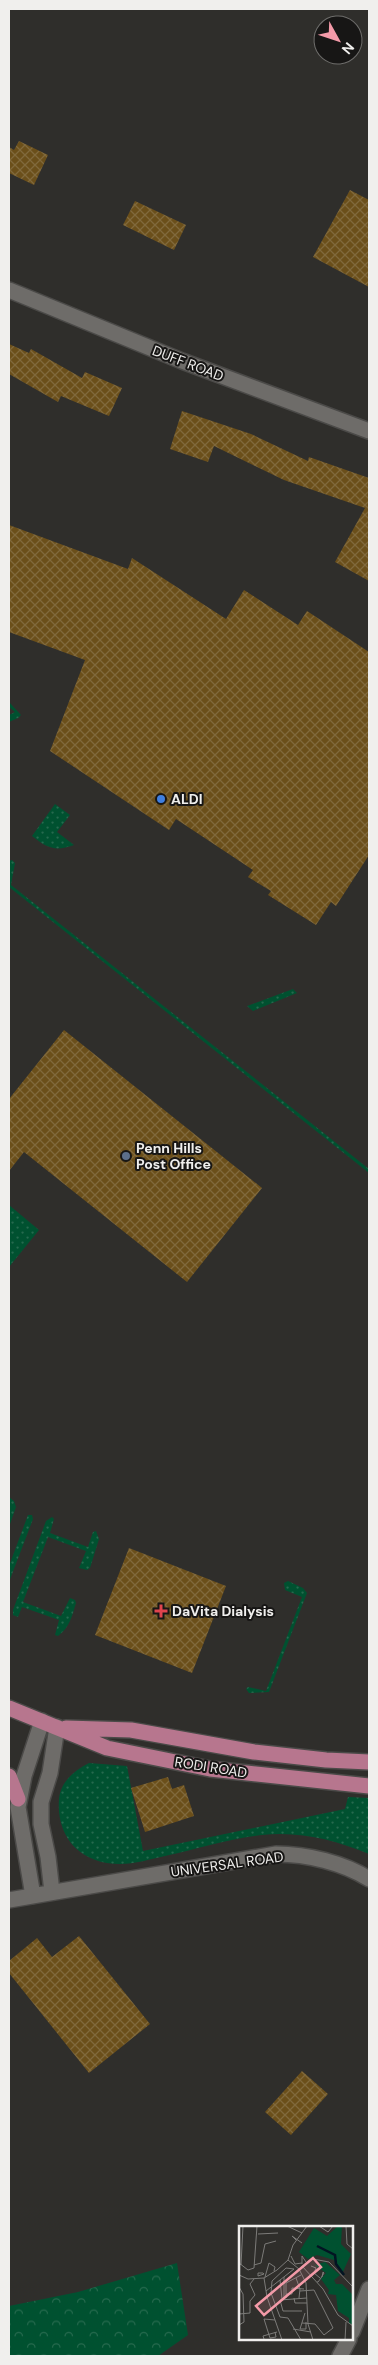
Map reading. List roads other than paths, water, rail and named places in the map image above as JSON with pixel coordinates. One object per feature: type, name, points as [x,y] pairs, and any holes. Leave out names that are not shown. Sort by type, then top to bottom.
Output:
[{"type":"main road","name":"RODI ROAD","points":[[9,1708],[107,1748],[201,1767],[369,1786]]},
{"type":"main road","name":"RODI ROAD","points":[[57,1727],[131,1730],[254,1752],[326,1760],[369,1762]]},
{"type":"main road","points":[[9,1776],[18,1799]]},
{"type":"street","name":"DUFF ROAD","points":[[9,290],[182,361],[369,431]]},
{"type":"street","points":[[33,1896],[19,1824],[18,1799],[42,1721]]},
{"type":"street","points":[[52,1892],[41,1824],[41,1802],[50,1773],[57,1727]]},
{"type":"street","name":"UNIVERSAL ROAD","points":[[9,1900],[213,1864],[289,1854],[352,1868],[369,1879]]},
{"type":"street","points":[[353,2329],[369,2289]]},
{"type":"street","points":[[340,2356],[348,2340]]},
{"type":"place","name":"ALDI","points":[[161,799]]},
{"type":"place","name":"Penn Hills Post Office","points":[[126,1156]]},
{"type":"place","name":"DaVita Dialysis","points":[[161,1611]]}]
